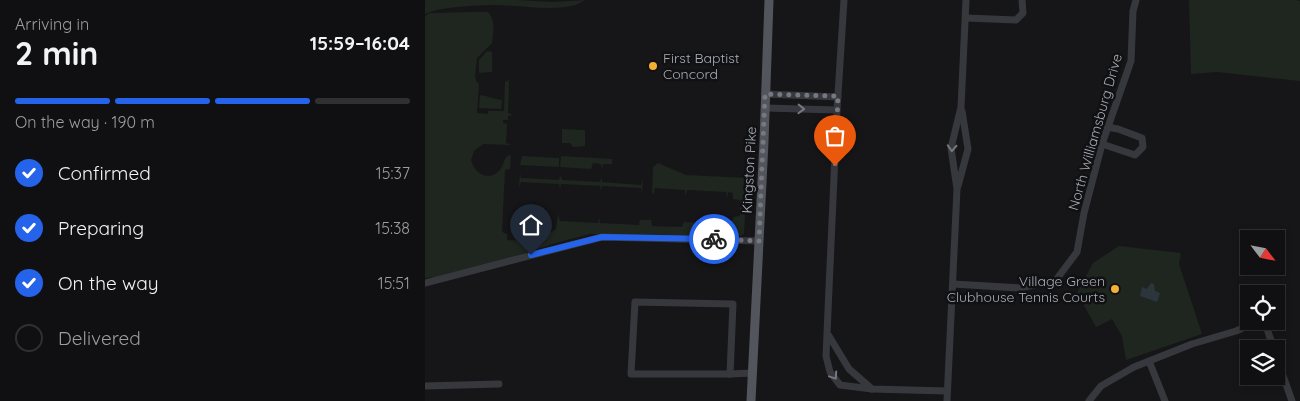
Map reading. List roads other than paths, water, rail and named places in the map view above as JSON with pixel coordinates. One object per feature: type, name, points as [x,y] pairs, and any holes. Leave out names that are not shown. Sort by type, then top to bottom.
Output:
[{"type":"main road","name":"Kingston Pike","points":[[751,401],[769,0]]},
{"type":"street","points":[[844,0],[826,356],[830,372],[840,385],[872,389],[947,391]]},
{"type":"street","points":[[947,401],[957,189],[951,148],[961,108],[967,18],[966,0]]},
{"type":"street","points":[[967,18],[1016,20],[1023,13],[1022,0]]},
{"type":"street","name":"North Williamsburg Drive","points":[[953,284],[1020,288],[1056,280],[1077,252],[1083,213],[1101,144],[1131,61],[1133,11],[1136,0]]},
{"type":"street","points":[[765,94],[838,96]]},
{"type":"street","points":[[765,108],[837,110]]},
{"type":"street","points":[[957,189],[968,148],[961,108]]},
{"type":"street","points":[[1101,144],[1135,155],[1143,147],[1142,138],[1107,127]]},
{"type":"street","points":[[425,283],[602,237],[759,241]]},
{"type":"street","points":[[730,374],[733,304],[635,302],[631,374],[730,374],[753,373]]},
{"type":"street","points":[[1089,401],[1101,386],[1134,367],[1191,344],[1240,329]]},
{"type":"street","points":[[828,335],[849,369],[872,389]]},
{"type":"street","points":[[1149,361],[1165,401]]},
{"type":"street","points":[[1285,381],[1292,401]]},
{"type":"street","points":[[425,386],[499,384]]},
{"type":"place","name":"First Baptist Concord","points":[[653,66]]},
{"type":"place","name":"Village Green Clubhouse Tennis Courts","points":[[1115,289]]}]
